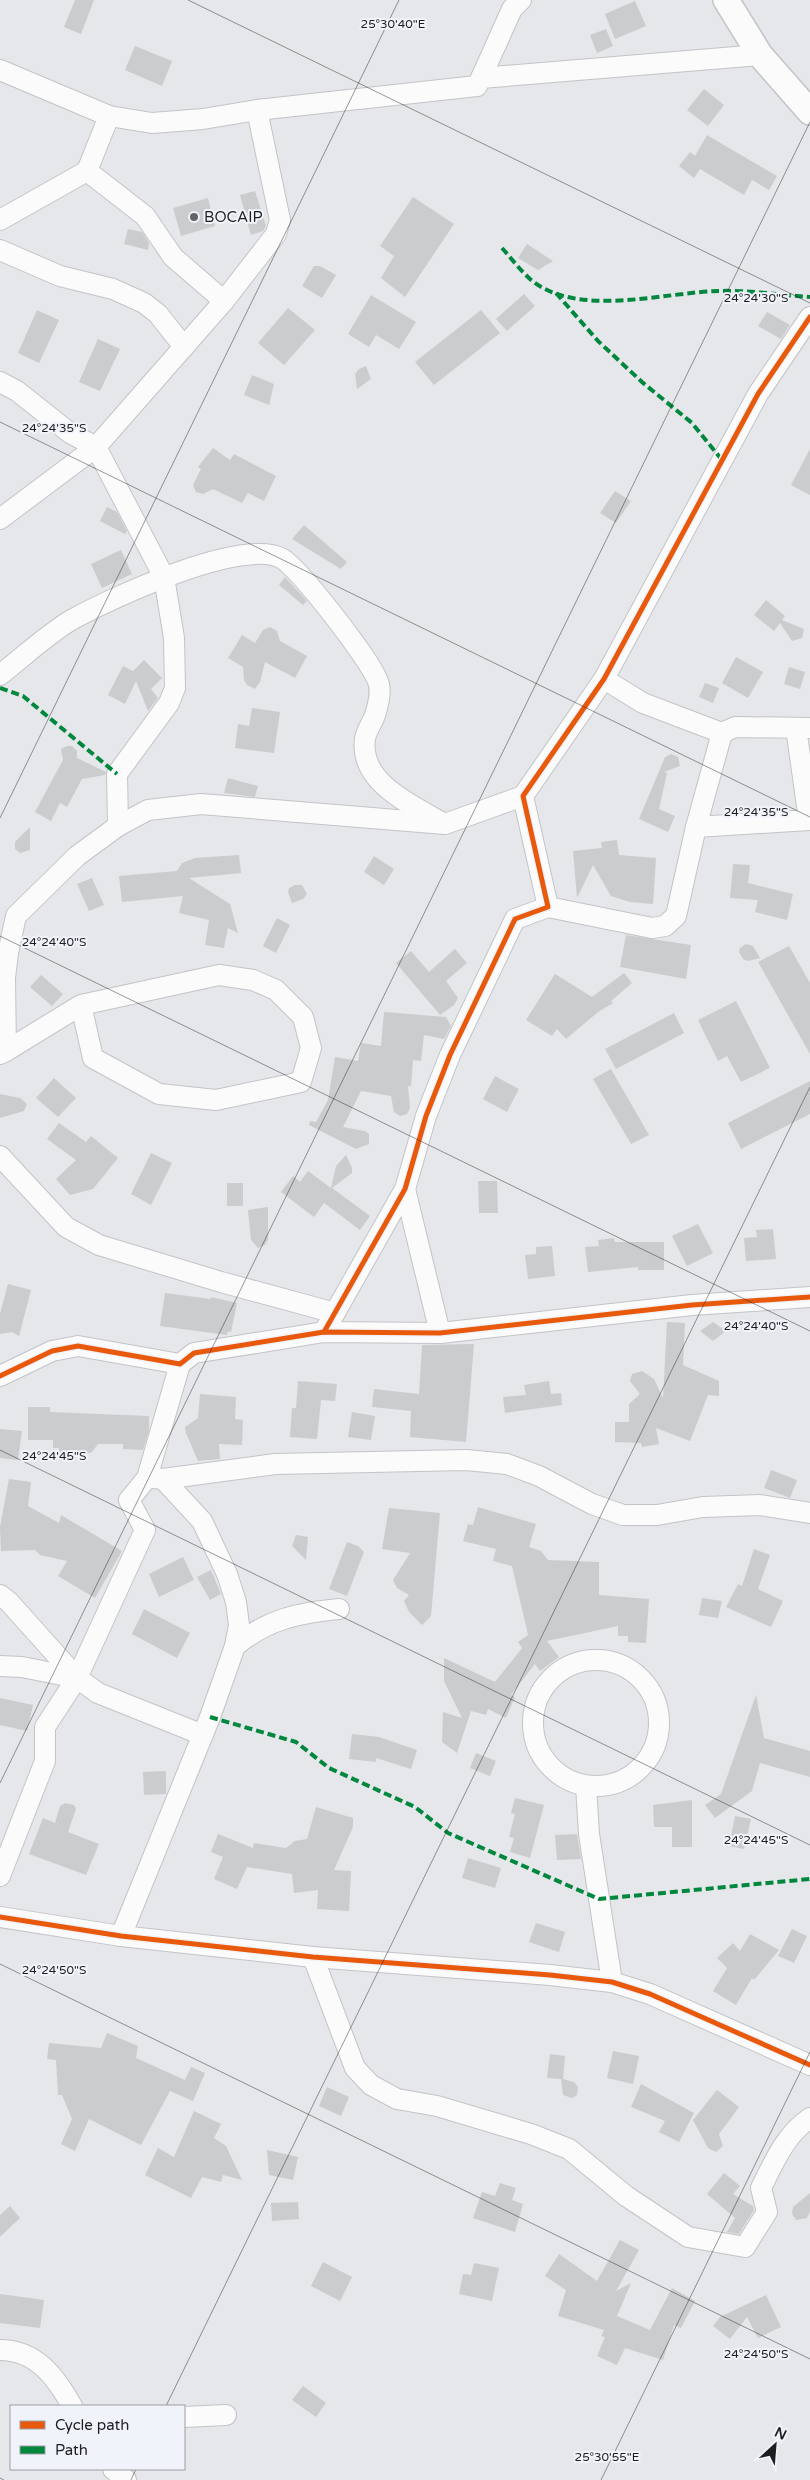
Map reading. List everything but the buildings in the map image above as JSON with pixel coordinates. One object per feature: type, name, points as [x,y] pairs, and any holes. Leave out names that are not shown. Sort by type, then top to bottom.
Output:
[{"type":"main road","points":[[726,0],[760,54],[810,112]]},
{"type":"street","points":[[0,70],[109,116],[152,123],[202,119],[257,110],[477,86],[512,9],[521,0]]},
{"type":"street","points":[[481,78],[760,54]]},
{"type":"street","points":[[0,519],[96,447],[224,301],[276,234],[280,220],[257,110]]},
{"type":"street","points":[[0,220],[87,171],[109,116]]},
{"type":"street","points":[[87,171],[145,216],[173,257],[224,301]]},
{"type":"street","points":[[0,250],[60,276],[113,289],[144,303],[158,314],[184,347]]},
{"type":"street","points":[[3,1052],[5,978],[16,916],[77,856],[118,826],[148,810],[201,804],[445,824],[523,796],[604,679],[758,394],[810,317]]},
{"type":"street","points":[[0,382],[17,391],[70,433],[96,447],[164,577],[174,638],[176,688],[169,703],[117,774],[118,826]]},
{"type":"street","points":[[0,675],[74,619],[164,577],[240,554],[264,554],[281,558],[300,574],[363,656],[378,680],[380,699],[373,723],[364,737],[365,762],[379,780],[402,800],[445,824]]},
{"type":"street","points":[[604,679],[643,703],[722,733],[734,727],[803,728],[810,820],[696,826]]},
{"type":"street","points":[[324,1332],[405,1189],[426,1116],[450,1055],[515,918],[548,907],[652,928],[665,926],[676,916],[696,826],[722,733]]},
{"type":"street","points":[[523,796],[548,907]]},
{"type":"street","points":[[3,1052],[81,1005],[219,975],[253,980],[276,990],[303,1017],[311,1048],[301,1082],[216,1100],[159,1094],[93,1058],[81,1005]]},
{"type":"street","points":[[0,1156],[66,1227],[99,1245],[221,1282],[335,1312]]},
{"type":"street","points":[[405,1189],[440,1332]]},
{"type":"street","points":[[155,1478],[180,1364],[194,1353],[324,1332],[440,1332],[692,1305],[810,1297]]},
{"type":"street","points":[[0,1376],[52,1351],[78,1346],[180,1364]]},
{"type":"street","points":[[0,1876],[45,1761],[45,1727],[77,1678],[145,1530],[129,1500],[155,1478],[275,1464],[466,1460],[507,1464],[539,1476],[592,1504],[624,1515],[657,1515],[703,1507],[760,1505],[810,1513]]},
{"type":"street","points":[[121,1936],[203,1735],[235,1646],[239,1625],[236,1602],[227,1574],[202,1521],[155,1478]]},
{"type":"street","points":[[0,1595],[9,1602],[77,1678],[98,1693],[203,1735]]},
{"type":"street","points":[[235,1646],[252,1632],[279,1620],[304,1612],[339,1609]]},
{"type":"street","points":[[606,1660],[630,1669],[648,1686],[659,1709],[660,1734],[651,1757],[634,1775],[612,1786],[586,1786],[563,1778],[545,1761],[534,1738],[533,1713],[542,1690],[559,1672],[581,1661],[606,1660]]},
{"type":"street","points":[[0,1666],[22,1667],[77,1678]]},
{"type":"street","points":[[586,1786],[589,1834],[612,1982]]},
{"type":"street","points":[[0,1917],[121,1936],[313,1957],[550,1975],[612,1982],[650,1994],[810,2065]]},
{"type":"street","points":[[313,1957],[355,2068],[371,2086],[397,2099],[437,2106],[531,2134],[569,2149],[626,2196],[688,2237],[746,2247],[767,2212],[761,2188],[780,2149],[797,2126],[810,2118]]},
{"type":"street","points":[[0,2350],[10,2350],[40,2362],[59,2382],[71,2405]]},
{"type":"street","points":[[185,2417],[226,2415]]},
{"type":"street","points":[[115,2470],[126,2480]]},
{"type":"marked path","points":[[502,248],[530,279],[549,291],[572,298],[596,301],[622,300],[719,291],[810,297]]},
{"type":"marked path","points":[[556,293],[598,341],[642,382],[692,423],[722,460]]},
{"type":"marked path","points":[[0,688],[23,696],[117,774]]},
{"type":"marked path","points":[[210,1717],[296,1742],[329,1768],[415,1807],[448,1833],[599,1899],[810,1879]]},
{"type":"cycle path","points":[[324,1332],[405,1189],[426,1116],[450,1055],[515,919],[548,907],[523,796],[604,679],[758,394],[810,317]]},
{"type":"cycle path","points":[[0,1376],[52,1351],[78,1346],[180,1364],[194,1353],[324,1332],[440,1333],[692,1305],[810,1297]]},
{"type":"cycle path","points":[[0,1917],[121,1936],[313,1957],[550,1975],[612,1982],[650,1994],[810,2065]]},
{"type":"place","name":"BOCAIP","points":[[194,217]]}]
